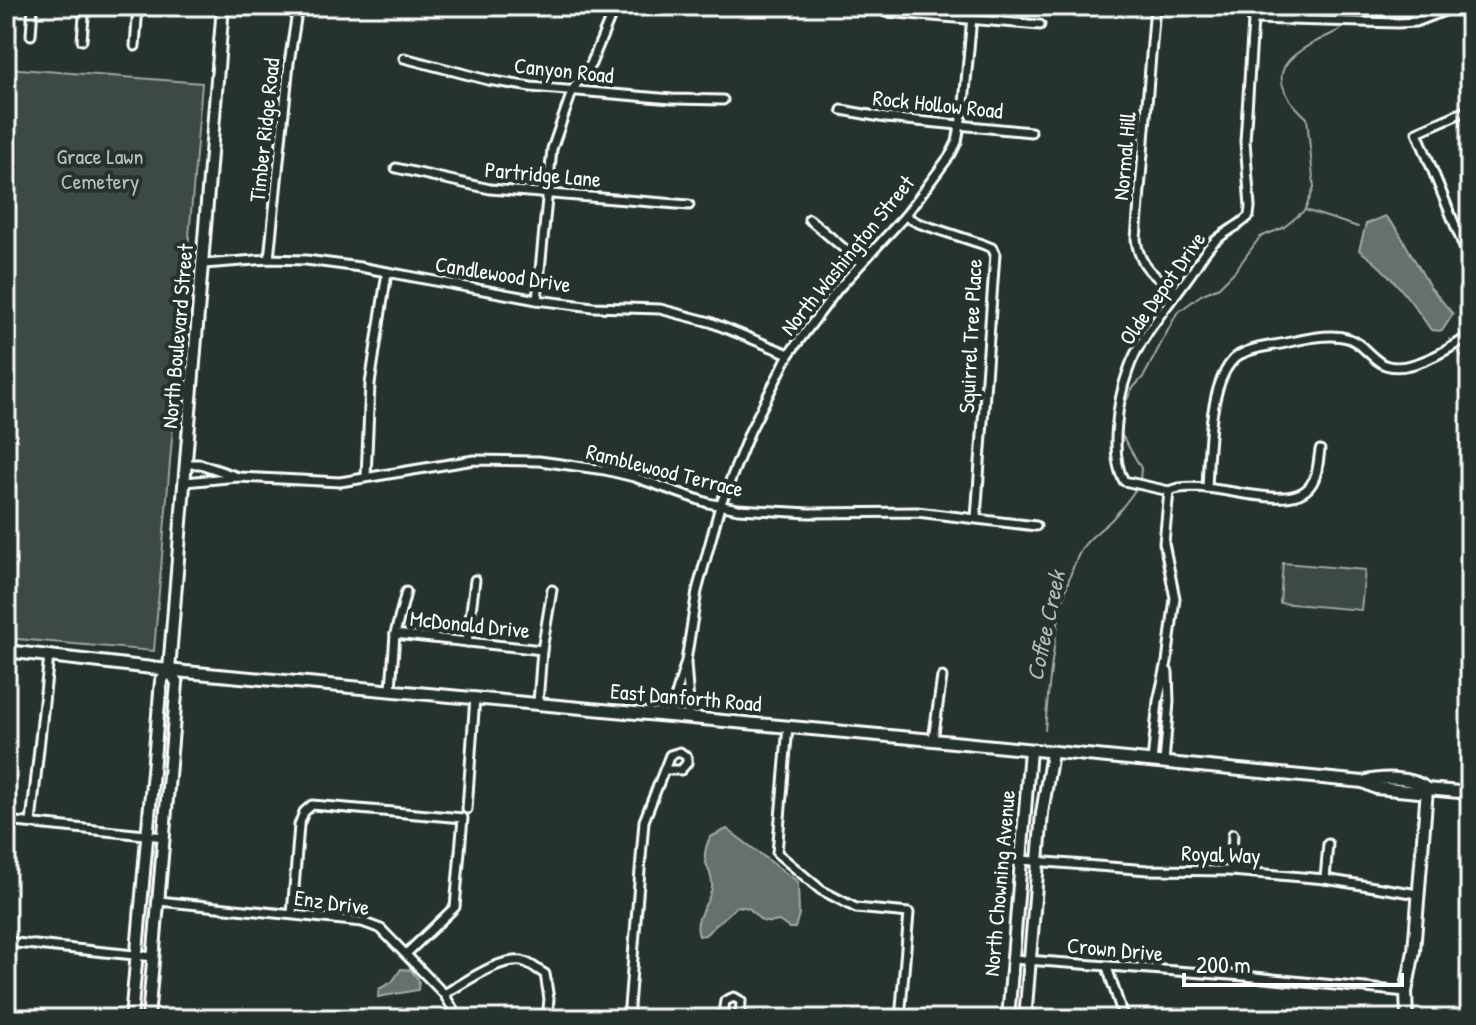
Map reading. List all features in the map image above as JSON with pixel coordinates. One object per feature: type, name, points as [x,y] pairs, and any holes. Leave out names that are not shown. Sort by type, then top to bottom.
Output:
[{"type":"main road","name":"North Boulevard Street","points":[[131,1019],[161,681],[169,670],[223,6]]},
{"type":"main road","name":"East Danforth Road","points":[[6,651],[169,670],[1363,782],[1377,778],[1419,782],[1427,789],[1470,793]]},
{"type":"main road","name":"North Boulevard Street","points":[[148,1019],[177,683],[169,670]]},
{"type":"main road","name":"North Chowning Avenue","points":[[1008,1019],[1030,750]]},
{"type":"main road","name":"North Chowning Avenue","points":[[1025,1019],[1043,800],[1052,753]]},
{"type":"main road","points":[[1407,1019],[1406,992],[1414,951],[1427,789]]},
{"type":"main road","points":[[139,912],[159,901]]},
{"type":"street","points":[[31,35],[33,6]]},
{"type":"street","points":[[82,40],[85,6]]},
{"type":"street","points":[[135,46],[138,6]]},
{"type":"street","name":"Timber Ridge Road","points":[[269,259],[290,50],[298,6]]},
{"type":"street","points":[[537,300],[552,149],[573,89],[591,64],[615,6]]},
{"type":"street","name":"North Washington Street","points":[[670,715],[686,661],[697,591],[720,506],[750,431],[789,354],[861,263],[905,216],[951,154],[962,126],[973,6]]},
{"type":"street","name":"Normal Hill","points":[[1155,6],[1136,239],[1143,265],[1153,276],[1177,291]]},
{"type":"street","name":"Olde Depot Drive","points":[[1169,491],[1124,481],[1118,464],[1118,422],[1128,369],[1177,291],[1207,249],[1228,229],[1249,216],[1245,141],[1254,6]]},
{"type":"street","points":[[1252,19],[1416,22],[1458,6]]},
{"type":"street","points":[[885,12],[1040,25]]},
{"type":"street","name":"Canyon Road","points":[[404,58],[488,80],[531,87],[672,99],[723,100]]},
{"type":"street","points":[[1470,109],[1417,132],[1470,262]]},
{"type":"street","name":"Rock Hollow Road","points":[[842,110],[1031,132]]},
{"type":"street","name":"Partridge Lane","points":[[396,168],[490,189],[689,205]]},
{"type":"street","name":"Squirrel Tree Place","points":[[905,216],[992,248],[995,254],[976,518]]},
{"type":"street","points":[[809,219],[861,263]]},
{"type":"street","name":"Candlewood Drive","points":[[204,264],[269,259],[337,263],[537,300],[593,307],[660,309],[684,314],[789,354]]},
{"type":"street","points":[[366,477],[370,384],[387,272]]},
{"type":"street","points":[[1207,488],[1220,379],[1237,357],[1248,351],[1294,341],[1346,337],[1381,363],[1399,367],[1436,355],[1470,335]]},
{"type":"street","points":[[1158,762],[1158,701],[1167,662],[1175,598],[1164,543],[1169,491],[1176,488],[1207,488],[1276,496],[1300,494],[1309,488],[1315,478],[1320,450]]},
{"type":"street","name":"Ramblewood Terrace","points":[[185,482],[238,477],[327,482],[474,460],[539,461],[634,477],[720,506],[809,513],[917,512],[1036,526]]},
{"type":"street","name":"Ramblewood Terrace","points":[[187,464],[200,464],[238,477]]},
{"type":"street","points":[[467,642],[475,580]]},
{"type":"street","points":[[538,703],[542,650],[552,590]]},
{"type":"street","points":[[391,689],[395,634],[406,592]]},
{"type":"street","name":"McDonald Drive","points":[[395,634],[542,650]]},
{"type":"street","points":[[31,823],[49,656]]},
{"type":"street","name":"North Washington Street","points":[[686,661],[690,717]]},
{"type":"street","points":[[933,740],[942,677]]},
{"type":"street","points":[[467,809],[475,697]]},
{"type":"street","points":[[788,726],[777,853],[821,890],[856,908],[909,913],[900,1019]]},
{"type":"street","points":[[628,1019],[644,821],[665,770]]},
{"type":"street","points":[[292,914],[299,825],[304,812],[312,805],[463,818],[455,907],[406,954]]},
{"type":"street","points":[[6,821],[165,837]]},
{"type":"street","points":[[1231,871],[1233,834]]},
{"type":"street","points":[[1325,879],[1328,844]]},
{"type":"street","name":"Royal Way","points":[[1021,860],[1325,879],[1418,894]]},
{"type":"street","name":"Enz Drive","points":[[159,901],[362,922],[381,929],[444,994],[453,1009],[453,1019]]},
{"type":"street","points":[[6,942],[154,957]]},
{"type":"street","name":"Crown Drive","points":[[1013,959],[1258,977],[1406,992]]},
{"type":"street","points":[[444,994],[510,961],[525,961],[545,974],[549,999],[547,1019]]},
{"type":"street","points":[[1107,967],[1124,1019]]},
{"type":"street","points":[[722,1019],[725,1001],[734,997],[741,1001],[740,1019]]},
{"type":"green space","name":"Grace Lawn Cemetery","points":[[6,68],[202,83],[154,651],[6,638]]},
{"type":"green space","points":[[1283,563],[1365,570],[1361,610],[1280,603]]},
{"type":"shaded area","points":[[1385,216],[1397,229],[1430,287],[1453,314],[1442,331],[1431,330],[1399,287],[1359,250],[1366,224]]},
{"type":"shaded area","points":[[727,829],[798,882],[799,914],[795,928],[789,928],[779,921],[765,922],[749,908],[737,906],[705,935],[699,936],[698,923],[712,887],[705,860],[706,847],[710,837]]},
{"type":"shaded area","points":[[401,969],[411,970],[419,981],[418,990],[378,997],[379,989],[392,982]]},
{"type":"waterway","name":"Coffee Creek","points":[[1347,20],[1349,6]]},
{"type":"waterway","name":"Coffee Creek","points":[[1121,422],[1122,410],[1132,389],[1144,376],[1177,313],[1201,295],[1219,287],[1260,237],[1283,228],[1305,210],[1314,188],[1307,118],[1291,101],[1283,87],[1282,75],[1286,64],[1295,55],[1344,26]]},
{"type":"waterway","points":[[1305,210],[1358,227]]},
{"type":"waterway","points":[[1449,339],[1470,367]]},
{"type":"waterway","name":"Coffee Creek","points":[[1120,432],[1141,468],[1140,480]]},
{"type":"waterway","name":"Coffee Creek","points":[[1045,730],[1060,613],[1073,568],[1086,542],[1115,516],[1138,486]]},
{"type":"waterway","name":"Coffee Creek","points":[[1171,1015],[1173,1019]]}]
